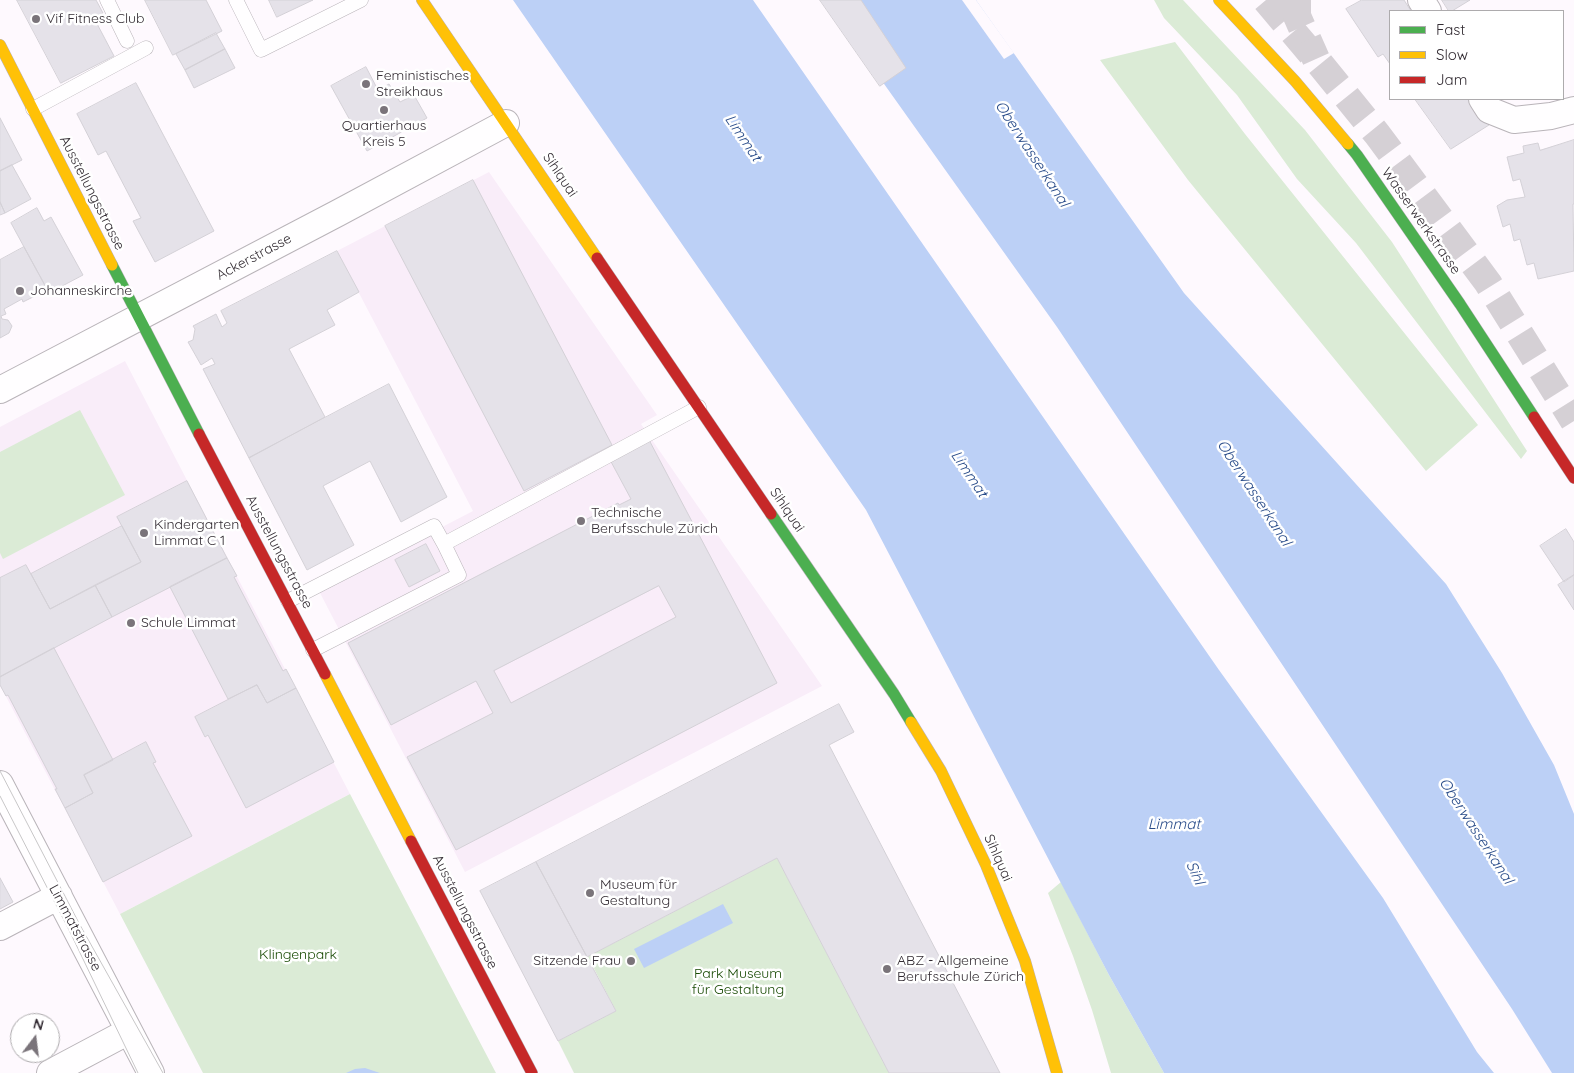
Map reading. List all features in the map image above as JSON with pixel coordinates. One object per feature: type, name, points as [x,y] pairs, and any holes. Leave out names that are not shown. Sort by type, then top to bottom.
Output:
[{"type":"street","name":"Sihlquai","points":[[422,0],[894,694],[941,771],[986,865],[1025,961],[1057,1073]]},
{"type":"street","name":"Wasserwerkstrasse","points":[[1219,0],[1295,81],[1358,155],[1460,304],[1574,478]]},
{"type":"street","name":"Ausstellungsstrasse","points":[[0,45],[139,317],[532,1073]]},
{"type":"street","points":[[1483,100],[1489,110],[1514,120],[1551,116],[1574,110]]},
{"type":"street","name":"Ackerstrasse","points":[[0,390],[506,122]]},
{"type":"street","name":"Limmatstrasse","points":[[0,784],[151,1073]]},
{"type":"street","points":[[0,927],[59,896]]},
{"type":"street","points":[[50,1073],[129,1031]]},
{"type":"lane","points":[[107,0],[127,41]]},
{"type":"lane","points":[[236,0],[262,50],[361,0]]},
{"type":"lane","points":[[33,108],[146,48]]},
{"type":"lane","points":[[444,544],[608,454],[699,407]]},
{"type":"lane","points":[[288,601],[434,526],[444,544],[459,576],[313,650]]},
{"type":"shaded area","name":"Technische Berufsschule Zürich","points":[[489,172],[657,415],[641,424],[822,686],[465,872],[319,591],[473,511],[337,251]]},
{"type":"shaded area","name":"Schule Limmat","points":[[125,361],[350,794],[120,914],[0,685],[0,427]]},
{"type":"green space","points":[[1154,0],[1183,0],[1305,130],[1392,242],[1527,451],[1521,459],[1356,243],[1297,179],[1237,95],[1164,18]]},
{"type":"green space","points":[[1175,42],[1245,134],[1478,425],[1426,471],[1188,180],[1100,60]]},
{"type":"green space","points":[[80,410],[125,495],[3,559],[0,553],[0,452]]},
{"type":"green space","name":"Klingenpark","points":[[350,794],[496,1073],[203,1073],[120,914]]},
{"type":"green space","name":"Park Museum für Gestaltung","points":[[777,858],[889,1073],[574,1073],[558,1041],[616,1011],[587,957]]},
{"type":"green space","points":[[1061,882],[1109,975],[1164,1073],[1111,1073],[1092,1010],[1048,893]]},
{"type":"water","name":"Limmat","points":[[513,0],[753,0],[1219,670],[1383,898],[1477,1052],[1494,1073],[1164,1073],[1109,975],[866,510]]},
{"type":"water","name":"Oberwasserkanal","points":[[858,0],[976,0],[1184,293],[1446,584],[1502,673],[1554,765],[1574,814],[1574,1073],[1552,1073],[1512,1009],[1057,327],[877,74]]},
{"type":"water","points":[[723,904],[733,923],[644,968],[634,949]]},
{"type":"water","points":[[365,1068],[380,1073],[346,1073],[355,1069]]},
{"type":"pier","points":[[962,0],[976,0],[1014,53],[1004,59]]},
{"type":"building","points":[[17,0],[96,0],[103,13],[94,18],[114,56],[61,83]]},
{"type":"building","points":[[145,0],[206,0],[222,31],[173,55]]},
{"type":"building","points":[[269,0],[313,0],[277,17]]},
{"type":"building","points":[[820,0],[861,0],[906,68],[880,86]]},
{"type":"building","points":[[1362,0],[1404,0],[1410,10],[1389,10],[1389,63],[1383,54],[1378,57],[1346,9]]},
{"type":"building","points":[[1442,0],[1470,0],[1454,10],[1448,10]]},
{"type":"building","points":[[216,33],[225,49],[185,70],[176,54]]},
{"type":"building","points":[[225,49],[235,68],[194,88],[185,70]]},
{"type":"building","name":"Quartierhaus Kreis 5","points":[[366,67],[378,90],[389,84],[400,102],[414,95],[427,118],[367,151],[331,86]]},
{"type":"building","points":[[136,83],[214,231],[155,262],[133,221],[141,218],[106,151],[98,155],[77,114]]},
{"type":"building","points":[[1416,100],[1473,100],[1489,125],[1451,149]]},
{"type":"building","points":[[0,118],[22,160],[0,171]]},
{"type":"building","points":[[1574,140],[1574,271],[1538,279],[1534,263],[1527,265],[1520,239],[1514,241],[1510,224],[1503,227],[1497,206],[1507,200],[1525,197],[1520,179],[1513,181],[1507,157],[1524,153],[1523,146],[1538,143],[1540,150]]},
{"type":"building","points":[[12,165],[31,199],[5,213],[0,202],[0,171]]},
{"type":"building","points":[[473,180],[612,445],[524,491],[385,226]]},
{"type":"building","points":[[0,202],[5,213],[0,215]]},
{"type":"building","points":[[37,208],[44,221],[51,217],[83,275],[49,293],[11,223]]},
{"type":"building","name":"Johanneskirche","points":[[24,247],[46,287],[33,294],[35,296],[23,302],[22,299],[4,309],[6,314],[1,316],[2,319],[8,320],[12,326],[9,333],[0,338],[0,260]]},
{"type":"building","points":[[337,251],[359,292],[327,310],[335,325],[289,349],[325,417],[249,458],[203,369],[215,364],[212,358],[201,365],[188,342],[193,340],[195,329],[193,326],[216,314],[222,327],[227,323],[221,311]]},
{"type":"building","points":[[389,384],[447,497],[401,522],[370,461],[323,486],[354,545],[307,570],[249,458]]},
{"type":"building","points":[[648,438],[777,683],[456,850],[407,757],[493,713],[476,681],[391,725],[348,643],[618,503],[619,505],[631,499],[609,458]],"holes":[[[659,586],[676,617],[511,703],[494,671]]]},
{"type":"building","points":[[187,481],[227,558],[112,617],[95,585],[141,562],[117,517]]},
{"type":"building","points":[[122,526],[141,562],[50,609],[31,574]]},
{"type":"building","points":[[1566,529],[1574,542],[1574,575],[1564,582],[1540,546]]},
{"type":"building","points":[[426,544],[440,571],[409,587],[395,560]]},
{"type":"building","points":[[227,558],[237,576],[234,577],[283,671],[286,669],[296,688],[267,703],[257,685],[228,699],[170,587]]},
{"type":"building","points":[[26,565],[50,609],[95,585],[112,617],[0,677],[0,578]]},
{"type":"building","points":[[1574,575],[1574,610],[1558,585]]},
{"type":"building","points":[[54,648],[113,760],[84,775],[93,793],[65,808],[8,695],[6,696],[0,685],[0,677]]},
{"type":"building","points":[[257,685],[267,703],[296,688],[334,762],[246,808],[208,735],[205,737],[195,717]]},
{"type":"building","points":[[839,704],[854,732],[829,745],[1000,1073],[889,1073],[777,858],[587,957],[536,862]]},
{"type":"building","points":[[146,742],[156,762],[153,763],[192,836],[103,882],[65,808],[93,793],[84,775]]},
{"type":"building","points":[[536,862],[616,1011],[558,1041],[480,891]]},
{"type":"building","points":[[0,878],[13,902],[0,909]]},
{"type":"tunnel","points":[[1266,0],[1377,134],[1488,283],[1574,421]]},
{"type":"tunnel","points":[[1297,0],[1297,16],[1316,59]]},
{"type":"tram line","points":[[0,771],[80,925],[163,1073]]},
{"type":"tram line","points":[[0,796],[69,930],[138,1073]]},
{"type":"traffic: fast","points":[[1348,144],[1460,304],[1534,417]]},
{"type":"traffic: fast","points":[[112,265],[199,434]]},
{"type":"traffic: fast","points":[[771,514],[894,694],[911,722]]},
{"type":"traffic: slow","points":[[422,0],[597,258]]},
{"type":"traffic: slow","points":[[1219,0],[1295,81],[1348,144]]},
{"type":"traffic: slow","points":[[0,45],[112,265]]},
{"type":"traffic: slow","points":[[325,674],[411,841]]},
{"type":"traffic: slow","points":[[911,722],[941,771],[986,865],[1025,961],[1057,1073]]},
{"type":"traffic: jam","points":[[597,258],[771,514]]},
{"type":"traffic: jam","points":[[1534,417],[1574,478]]},
{"type":"traffic: jam","points":[[199,434],[325,674]]},
{"type":"traffic: jam","points":[[411,841],[532,1073]]},
{"type":"place","name":"Vif Fitness Club","points":[[36,19]]},
{"type":"place","name":"Feministisches Streikhaus","points":[[366,84]]},
{"type":"place","name":"Quartierhaus Kreis 5","points":[[384,110]]},
{"type":"place","name":"Johanneskirche","points":[[20,291]]},
{"type":"place","name":"Technische Berufsschule Zürich","points":[[581,521]]},
{"type":"place","name":"Kindergarten Limmat C 1","points":[[144,533]]},
{"type":"place","name":"Schule Limmat","points":[[131,623]]},
{"type":"place","name":"Museum für Gestaltung","points":[[590,893]]},
{"type":"place","name":"Sitzende Frau","points":[[631,961]]},
{"type":"place","name":"ABZ - Allgemeine Berufsschule Zürich","points":[[887,969]]},
{"type":"water label","name":"Sihl","points":[[1195,873]]}]
